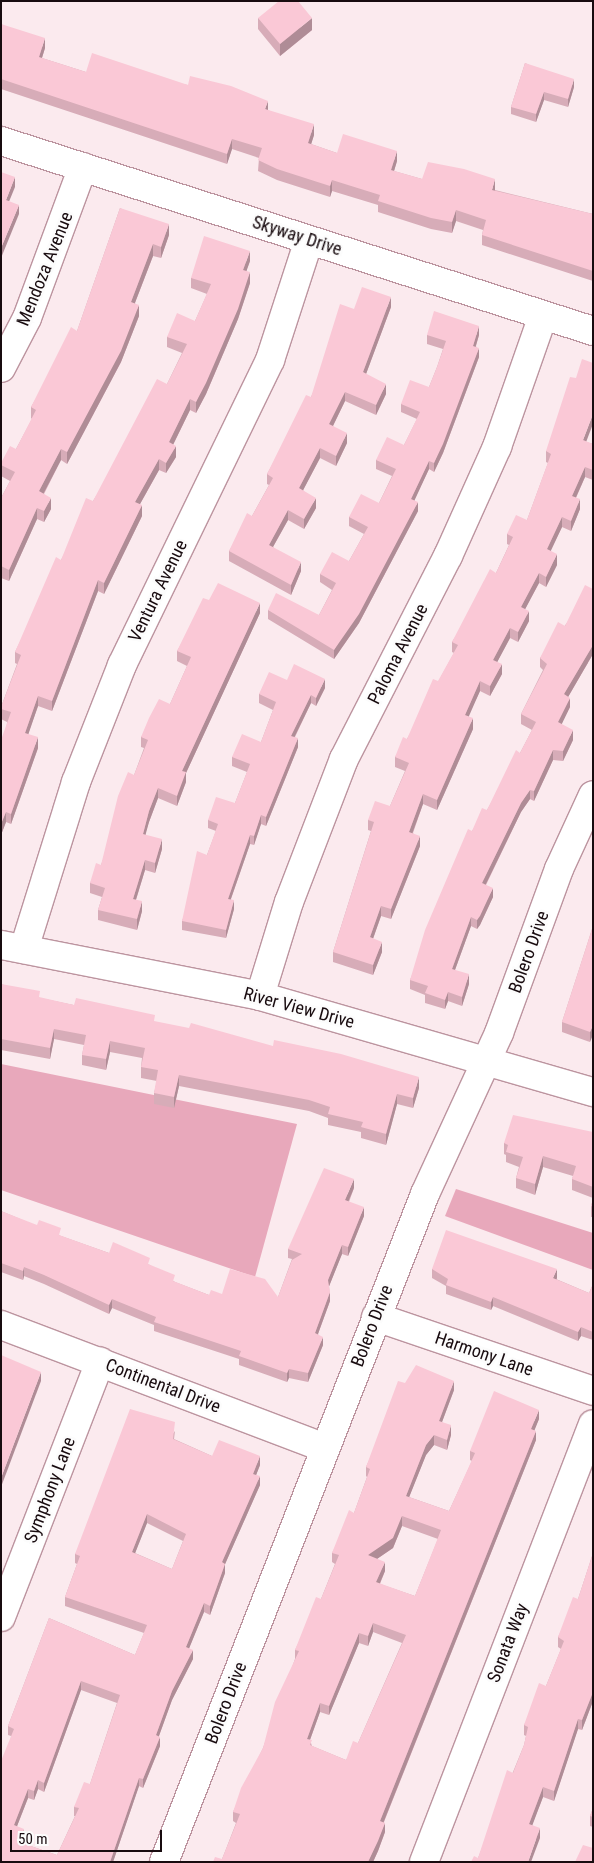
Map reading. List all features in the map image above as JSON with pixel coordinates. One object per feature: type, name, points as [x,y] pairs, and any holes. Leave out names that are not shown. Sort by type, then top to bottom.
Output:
[{"type":"street","name":"Skyway Drive","points":[[1,140],[593,331]]},
{"type":"street","name":"Mendoza Avenue","points":[[1,368],[27,318],[84,167]]},
{"type":"street","name":"Ventura Avenue","points":[[12,947],[119,674],[270,360],[309,240]]},
{"type":"street","name":"Paloma Avenue","points":[[260,996],[289,902],[344,759],[448,556],[493,456],[543,316]]},
{"type":"street","name":"Bolero Drive","points":[[164,1862],[376,1317],[486,1060],[593,795]]},
{"type":"street","name":"River View Drive","points":[[12,947],[260,996],[593,1092]]},
{"type":"street","name":"Harmony Lane","points":[[376,1317],[593,1391]]},
{"type":"street","name":"Continental Drive","points":[[1,1325],[325,1448]]},
{"type":"street","name":"Symphony Lane","points":[[1,1617],[100,1362]]},
{"type":"street","name":"Sonata Way","points":[[424,1862],[593,1424]]},
{"type":"shaded area","points":[[1,1064],[297,1124],[255,1277],[1,1190]]},
{"type":"shaded area","points":[[456,1189],[593,1233],[593,1270],[445,1216]]},
{"type":"building","points":[[279,1],[298,1],[312,18],[280,44],[258,18]]},
{"type":"building","points":[[1,24],[45,38],[39,57],[86,72],[92,53],[188,85],[190,76],[231,86],[268,101],[265,109],[314,124],[308,143],[337,153],[343,134],[397,151],[391,170],[422,179],[428,162],[464,169],[495,179],[492,190],[593,214],[593,271],[482,235],[486,220],[456,210],[452,222],[431,218],[378,201],[380,195],[332,180],[330,186],[277,169],[258,160],[262,148],[232,139],[227,154],[1,79]]},
{"type":"building","points":[[525,63],[574,79],[568,99],[544,92],[536,114],[511,107]]},
{"type":"building","points":[[1,172],[15,177],[6,200],[19,205],[1,248]]},
{"type":"building","points":[[120,208],[169,224],[161,247],[153,244],[131,302],[139,305],[121,351],[67,452],[61,449],[39,491],[51,498],[44,511],[37,508],[9,570],[1,566],[1,498],[15,472],[1,465],[1,463],[10,446],[16,449],[36,410],[31,407],[71,327],[77,331]]},
{"type":"building","points":[[204,236],[250,251],[243,270],[250,272],[238,309],[206,383],[196,402],[190,399],[169,442],[176,446],[166,463],[159,459],[135,502],[142,505],[104,583],[98,580],[52,701],[38,696],[25,733],[38,737],[11,814],[6,812],[1,824],[1,740],[11,712],[1,709],[1,707],[21,655],[15,652],[56,557],[61,560],[86,498],[93,501],[157,379],[167,384],[187,344],[167,337],[177,313],[195,321],[211,284],[191,278]]},
{"type":"building","points":[[362,287],[391,297],[363,372],[386,384],[376,405],[345,392],[329,424],[347,433],[336,456],[320,448],[299,488],[316,498],[304,519],[288,510],[269,545],[301,562],[291,585],[229,551],[247,513],[252,516],[273,478],[267,474],[306,395],[311,397],[340,304],[354,309]]},
{"type":"building","points":[[434,311],[479,326],[473,346],[479,348],[443,444],[434,463],[429,461],[411,499],[418,502],[359,614],[334,650],[268,610],[276,593],[319,615],[336,583],[320,574],[332,552],[349,561],[368,527],[349,517],[361,494],[379,503],[396,469],[376,460],[387,437],[404,445],[420,412],[401,404],[410,380],[429,387],[437,367],[446,341],[427,335]]},
{"type":"building","points":[[582,359],[593,363],[593,414],[583,440],[593,444],[593,470],[585,467],[572,496],[580,499],[571,521],[562,517],[547,549],[557,554],[546,577],[539,573],[521,607],[529,611],[518,632],[510,628],[493,660],[502,664],[490,686],[480,681],[465,715],[473,718],[437,800],[423,794],[409,832],[420,836],[391,909],[381,906],[370,937],[382,942],[373,965],[333,952],[374,822],[368,820],[375,801],[390,806],[409,763],[395,757],[403,737],[407,739],[433,679],[438,681],[458,645],[452,642],[490,569],[496,573],[513,537],[507,534],[516,515],[527,520],[551,454],[546,451],[570,377],[576,378]]},
{"type":"building","points":[[218,583],[260,603],[182,771],[186,772],[177,796],[158,788],[149,811],[143,834],[162,839],[155,863],[145,860],[133,899],[142,901],[137,919],[98,910],[105,888],[90,883],[96,863],[101,865],[118,796],[128,772],[134,775],[148,740],[141,737],[149,718],[159,699],[170,704],[191,657],[177,651],[203,598],[209,600]]},
{"type":"building","points":[[585,585],[593,589],[593,645],[564,694],[570,698],[558,722],[573,730],[563,751],[553,750],[534,791],[530,790],[521,803],[482,883],[493,888],[477,920],[471,917],[452,969],[469,974],[462,997],[448,992],[445,1000],[425,993],[428,986],[410,980],[425,930],[468,829],[472,831],[482,808],[487,810],[516,750],[520,753],[536,722],[521,714],[547,664],[540,658],[558,622],[565,626]]},
{"type":"building","points":[[294,664],[325,679],[316,698],[311,695],[291,736],[298,738],[266,817],[261,815],[254,836],[250,835],[228,899],[234,900],[226,930],[182,921],[197,851],[207,855],[218,824],[208,820],[216,797],[235,803],[250,764],[232,757],[242,734],[261,742],[276,702],[259,694],[269,672],[287,680]]},
{"type":"building","points":[[593,926],[593,1025],[590,1032],[562,1022]]},
{"type":"building","points":[[1,984],[40,991],[39,997],[74,1005],[76,998],[155,1015],[154,1021],[189,1028],[191,1023],[273,1046],[274,1040],[341,1054],[419,1077],[413,1098],[397,1094],[386,1134],[361,1127],[363,1122],[328,1114],[330,1107],[309,1100],[179,1075],[174,1097],[154,1093],[158,1070],[141,1067],[145,1048],[110,1041],[106,1059],[82,1055],[86,1035],[54,1029],[50,1048],[1,1039]]},
{"type":"building","points":[[513,1115],[593,1132],[593,1187],[572,1179],[576,1166],[543,1156],[535,1184],[516,1178],[523,1157],[506,1152],[508,1145],[504,1143]]},
{"type":"building","points":[[324,1168],[354,1179],[345,1200],[364,1207],[348,1247],[342,1245],[328,1280],[330,1292],[315,1333],[323,1337],[308,1373],[289,1369],[287,1373],[239,1356],[241,1351],[154,1322],[156,1317],[112,1299],[109,1305],[24,1267],[23,1271],[1,1263],[1,1211],[37,1225],[39,1220],[61,1228],[59,1235],[109,1253],[113,1242],[150,1258],[148,1264],[175,1275],[173,1281],[209,1295],[211,1290],[222,1294],[230,1269],[265,1279],[278,1297],[292,1260],[302,1254],[288,1249]]},
{"type":"building","points":[[446,1230],[557,1269],[553,1278],[589,1293],[593,1284],[593,1332],[581,1327],[578,1332],[493,1297],[491,1302],[446,1285],[448,1279],[432,1269]]},
{"type":"building","points":[[1,1355],[41,1372],[1,1478]]},
{"type":"building","points":[[416,1365],[454,1381],[439,1421],[451,1425],[447,1440],[434,1435],[426,1445],[406,1496],[449,1511],[475,1453],[470,1451],[494,1391],[539,1410],[531,1429],[536,1431],[380,1821],[385,1823],[378,1841],[368,1862],[213,1862],[215,1857],[222,1859],[240,1814],[233,1812],[241,1788],[263,1748],[275,1702],[299,1651],[295,1650],[316,1597],[321,1599],[339,1555],[332,1553],[349,1510],[354,1513],[370,1469],[366,1467],[398,1381],[405,1383]],"holes":[[[402,1516],[441,1530],[415,1596],[376,1582],[385,1562],[368,1555],[393,1538]],[[373,1623],[406,1635],[358,1743],[353,1741],[346,1760],[310,1745],[312,1740],[307,1739],[320,1703],[329,1706],[359,1633],[368,1636]]]},
{"type":"building","points":[[130,1409],[175,1422],[173,1439],[212,1456],[219,1440],[260,1456],[253,1474],[260,1476],[222,1562],[225,1564],[210,1606],[204,1603],[186,1647],[193,1650],[172,1691],[156,1735],[160,1737],[143,1779],[139,1778],[110,1862],[1,1862],[1,1761],[14,1729],[8,1726],[49,1618],[135,1655],[147,1625],[65,1597],[80,1556],[75,1554]],"holes":[[[147,1514],[186,1534],[172,1569],[132,1552]],[[81,1681],[120,1695],[90,1784],[84,1782],[74,1807],[79,1808],[57,1855],[19,1842],[24,1829],[14,1825],[28,1789],[34,1791],[38,1780],[44,1783]]]},
{"type":"building","points":[[593,1553],[593,1692],[582,1720],[578,1719],[554,1791],[543,1787],[529,1824],[540,1828],[528,1862],[471,1862],[474,1856],[478,1858],[507,1770],[513,1773],[524,1745],[528,1727],[524,1725],[539,1683],[546,1686],[564,1641],[558,1637],[573,1597],[578,1599]]},
{"type":"building","points":[[583,1845],[593,1848],[593,1862],[575,1862]]}]
